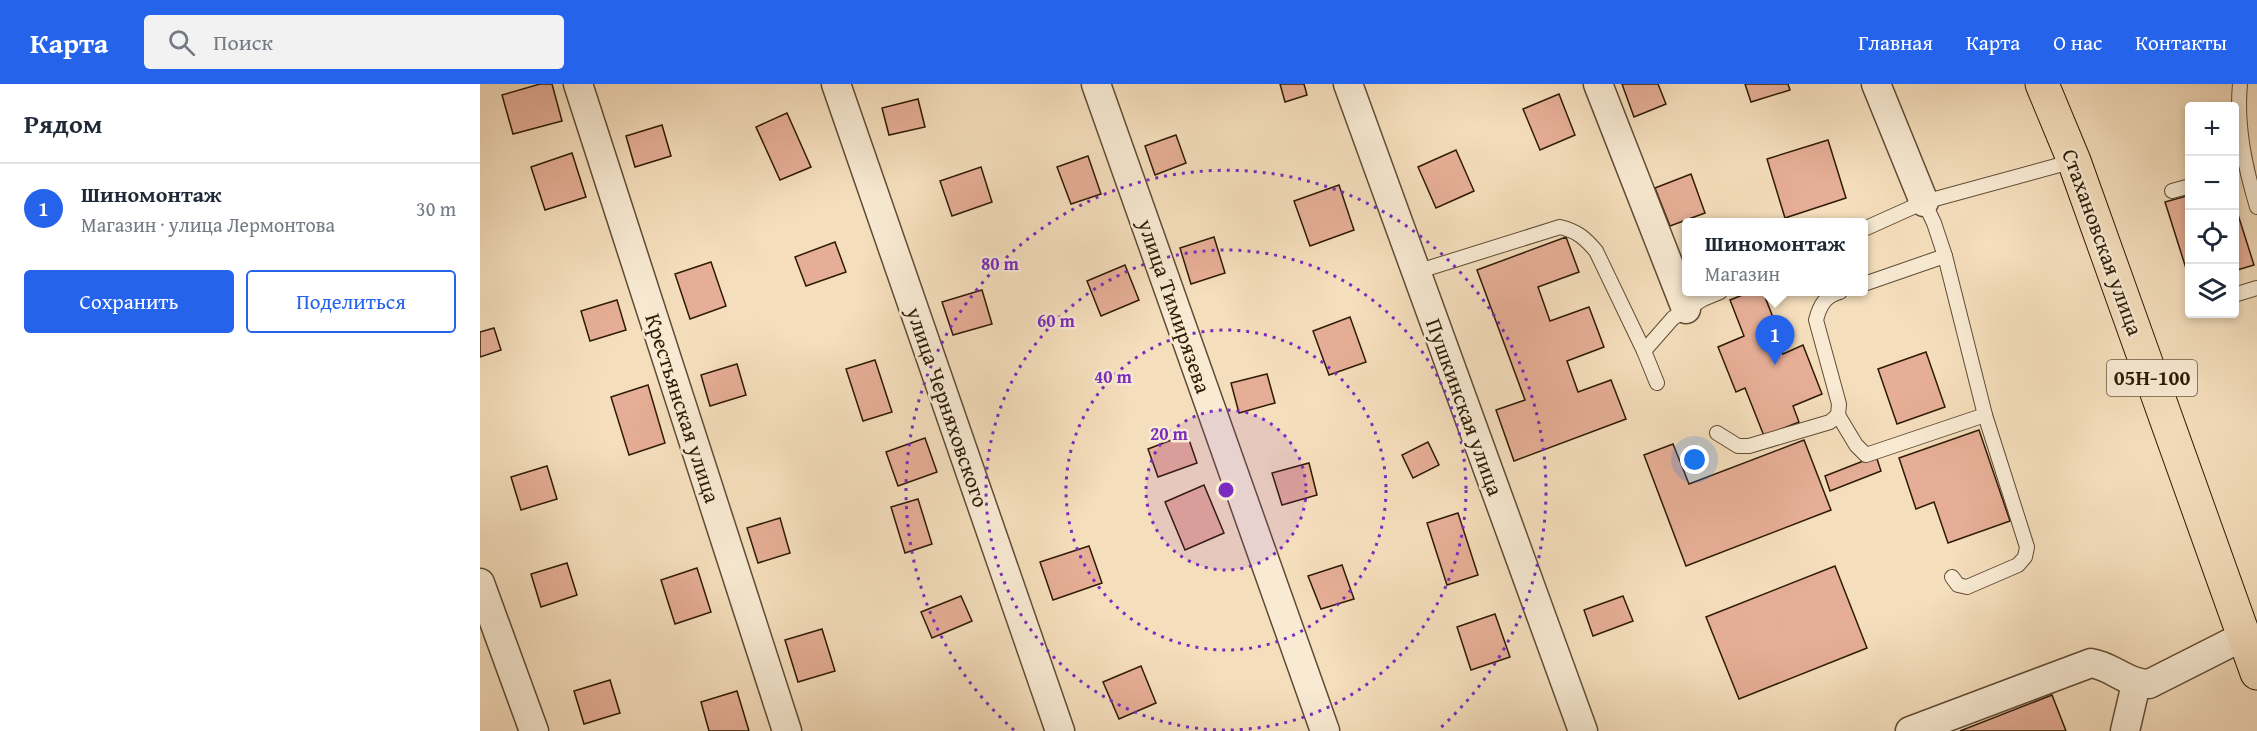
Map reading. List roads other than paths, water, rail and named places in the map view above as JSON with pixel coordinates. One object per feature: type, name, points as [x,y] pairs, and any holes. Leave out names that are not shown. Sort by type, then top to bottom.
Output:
[{"type":"main road","name":"Стахановская улица","points":[[2043,84],[2074,161],[2257,673]]},
{"type":"street","name":"Крестьянская улица","points":[[578,84],[787,731]]},
{"type":"street","name":"улица Черняховского","points":[[836,84],[1060,731]]},
{"type":"street","name":"улица Тимирязева","points":[[1096,84],[1326,731]]},
{"type":"street","name":"Пушкинская улица","points":[[1348,84],[1583,731]]},
{"type":"street","points":[[1598,84],[1686,309]]},
{"type":"street","points":[[1876,84],[1924,202]]},
{"type":"street","points":[[480,584],[534,731]]},
{"type":"street","points":[[1910,731],[2091,663],[2103,665],[2136,684],[2149,684],[2244,636]]},
{"type":"street","points":[[2125,731],[2136,684]]},
{"type":"lane","points":[[2240,84],[2238,108],[2240,170],[2257,207]]},
{"type":"lane","points":[[1868,227],[1924,202],[2074,161]]},
{"type":"lane","points":[[2172,191],[2185,187]]},
{"type":"lane","points":[[1924,202],[1934,222],[1945,256],[1985,415],[2027,547],[2025,557],[2018,566],[1967,587],[1958,585],[1952,576]]},
{"type":"lane","points":[[1416,272],[1560,227],[1573,230],[1586,238],[1596,251],[1657,383]]},
{"type":"lane","points":[[1868,282],[1945,256]]},
{"type":"lane","points":[[2239,294],[2257,288]]},
{"type":"lane","points":[[1644,351],[1673,318],[1711,296]]},
{"type":"lane","points":[[1829,296],[1820,306],[1816,320],[1839,404],[1838,415],[1856,445],[1866,455],[1985,415]]},
{"type":"lane","points":[[1717,433],[1738,446],[1749,446],[1830,422],[1838,415]]},
{"type":"place","name":"Шиномонтаж","points":[[1775,365]]}]
